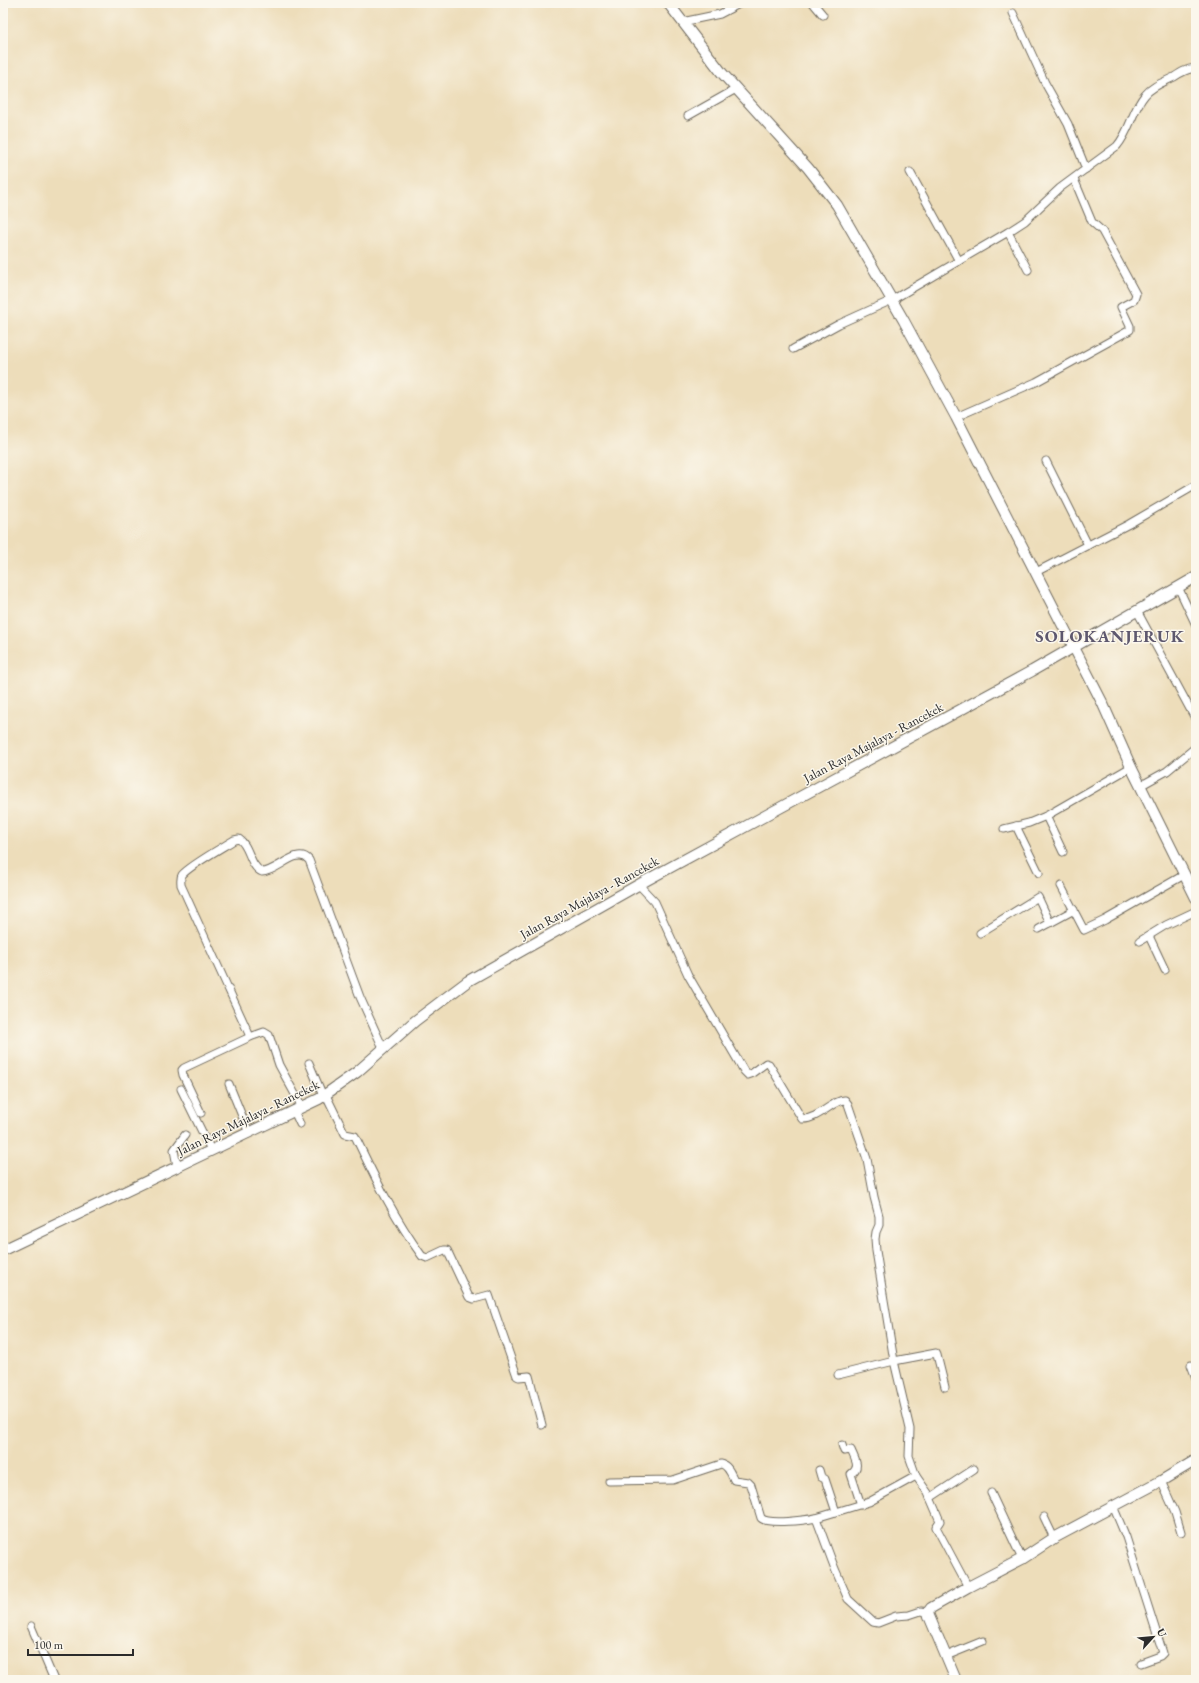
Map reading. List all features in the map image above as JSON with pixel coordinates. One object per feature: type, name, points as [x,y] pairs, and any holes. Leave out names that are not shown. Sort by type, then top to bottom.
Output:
[{"type":"main road","points":[[668,3],[736,89],[808,168],[837,206],[892,300],[956,417],[1105,709],[1140,786],[1196,898]]},
{"type":"main road","name":"Jalan Raya Majalaya - Rancekek","points":[[3,1250],[324,1096],[357,1072],[383,1048],[446,996],[468,980],[1074,647],[1196,577]]},
{"type":"main road","points":[[956,1680],[928,1612],[931,1608],[968,1586],[1022,1559],[1054,1538],[1161,1481],[1196,1460]]},
{"type":"street","points":[[682,22],[720,14],[741,3]]},
{"type":"street","points":[[814,3],[823,16]]},
{"type":"street","points":[[1013,13],[1045,83],[1068,124],[1086,169]]},
{"type":"street","points":[[793,349],[839,324],[892,300],[1008,232],[1024,221],[1051,196],[1122,140],[1145,94],[1179,73],[1191,68],[1196,69]]},
{"type":"street","points":[[688,116],[736,89]]},
{"type":"street","points":[[910,172],[959,261]]},
{"type":"street","points":[[956,417],[1036,382],[1131,328],[1121,308],[1134,300],[1136,294],[1102,231],[1092,222],[1074,179]]},
{"type":"street","points":[[1008,232],[1028,270]]},
{"type":"street","points":[[1046,460],[1088,545]]},
{"type":"street","points":[[1036,572],[1129,524],[1196,485]]},
{"type":"street","points":[[1178,588],[1196,625]]},
{"type":"street","points":[[1137,611],[1196,720]]},
{"type":"street","points":[[1140,786],[1167,771],[1196,747]]},
{"type":"street","points":[[1004,829],[1029,823],[1046,816],[1131,767]]},
{"type":"street","points":[[1046,816],[1063,852]]},
{"type":"street","points":[[1016,826],[1039,874]]},
{"type":"street","points":[[250,1037],[180,885],[182,875],[190,868],[239,839],[243,842],[256,868],[262,872],[271,871],[299,855],[306,857],[309,860],[360,997],[383,1048]]},
{"type":"street","points":[[1061,886],[1084,930],[1105,920],[1184,875]]},
{"type":"street","points":[[639,885],[655,902],[688,974],[744,1071],[748,1075],[766,1063],[769,1064],[802,1119],[814,1116],[828,1109],[840,1100],[845,1100],[848,1104],[867,1159],[879,1216],[879,1225],[875,1239],[876,1251],[894,1361],[910,1429],[909,1456],[916,1476],[930,1498],[940,1521],[936,1527],[968,1586]]},
{"type":"street","points":[[980,933],[1038,897],[1050,923]]},
{"type":"street","points":[[1039,929],[1074,910]]},
{"type":"street","points":[[1140,941],[1196,911]]},
{"type":"street","points":[[1149,936],[1165,970]]},
{"type":"street","points":[[201,1113],[182,1070],[250,1037],[264,1032],[269,1035],[298,1109],[300,1124]]},
{"type":"street","points":[[309,1063],[324,1096],[345,1134],[355,1136],[372,1172],[399,1221],[422,1256],[427,1258],[447,1250],[469,1296],[474,1299],[489,1295],[518,1377],[529,1376],[542,1425]]},
{"type":"street","points":[[229,1084],[249,1133]]},
{"type":"street","points":[[181,1089],[211,1150]]},
{"type":"street","points":[[177,1166],[174,1150],[185,1135]]},
{"type":"street","points":[[838,1375],[894,1361],[937,1354],[945,1387]]},
{"type":"street","points":[[1191,1365],[1196,1378]]},
{"type":"street","points":[[842,1445],[844,1451],[850,1450],[857,1467],[851,1474],[861,1505]]},
{"type":"street","points":[[609,1481],[673,1480],[724,1464],[734,1480],[748,1482],[751,1485],[761,1518],[764,1521],[773,1523],[816,1518],[861,1505],[875,1499],[916,1476]]},
{"type":"street","points":[[930,1498],[974,1469]]},
{"type":"street","points":[[819,1470],[821,1477],[825,1479],[836,1512]]},
{"type":"street","points":[[1161,1481],[1175,1512],[1181,1532]]},
{"type":"street","points":[[991,1493],[1022,1559]]},
{"type":"street","points":[[1113,1506],[1126,1537],[1163,1653],[1160,1656],[1141,1663]]},
{"type":"street","points":[[1044,1517],[1054,1538]]},
{"type":"street","points":[[816,1518],[848,1599],[869,1619],[876,1623],[896,1616],[910,1615],[921,1611],[928,1612]]},
{"type":"street","points":[[31,1626],[54,1680]]},
{"type":"street","points":[[946,1656],[983,1641]]},
{"type":"district","name":"SOLOKANJERUK","points":[[1110,636]]}]
